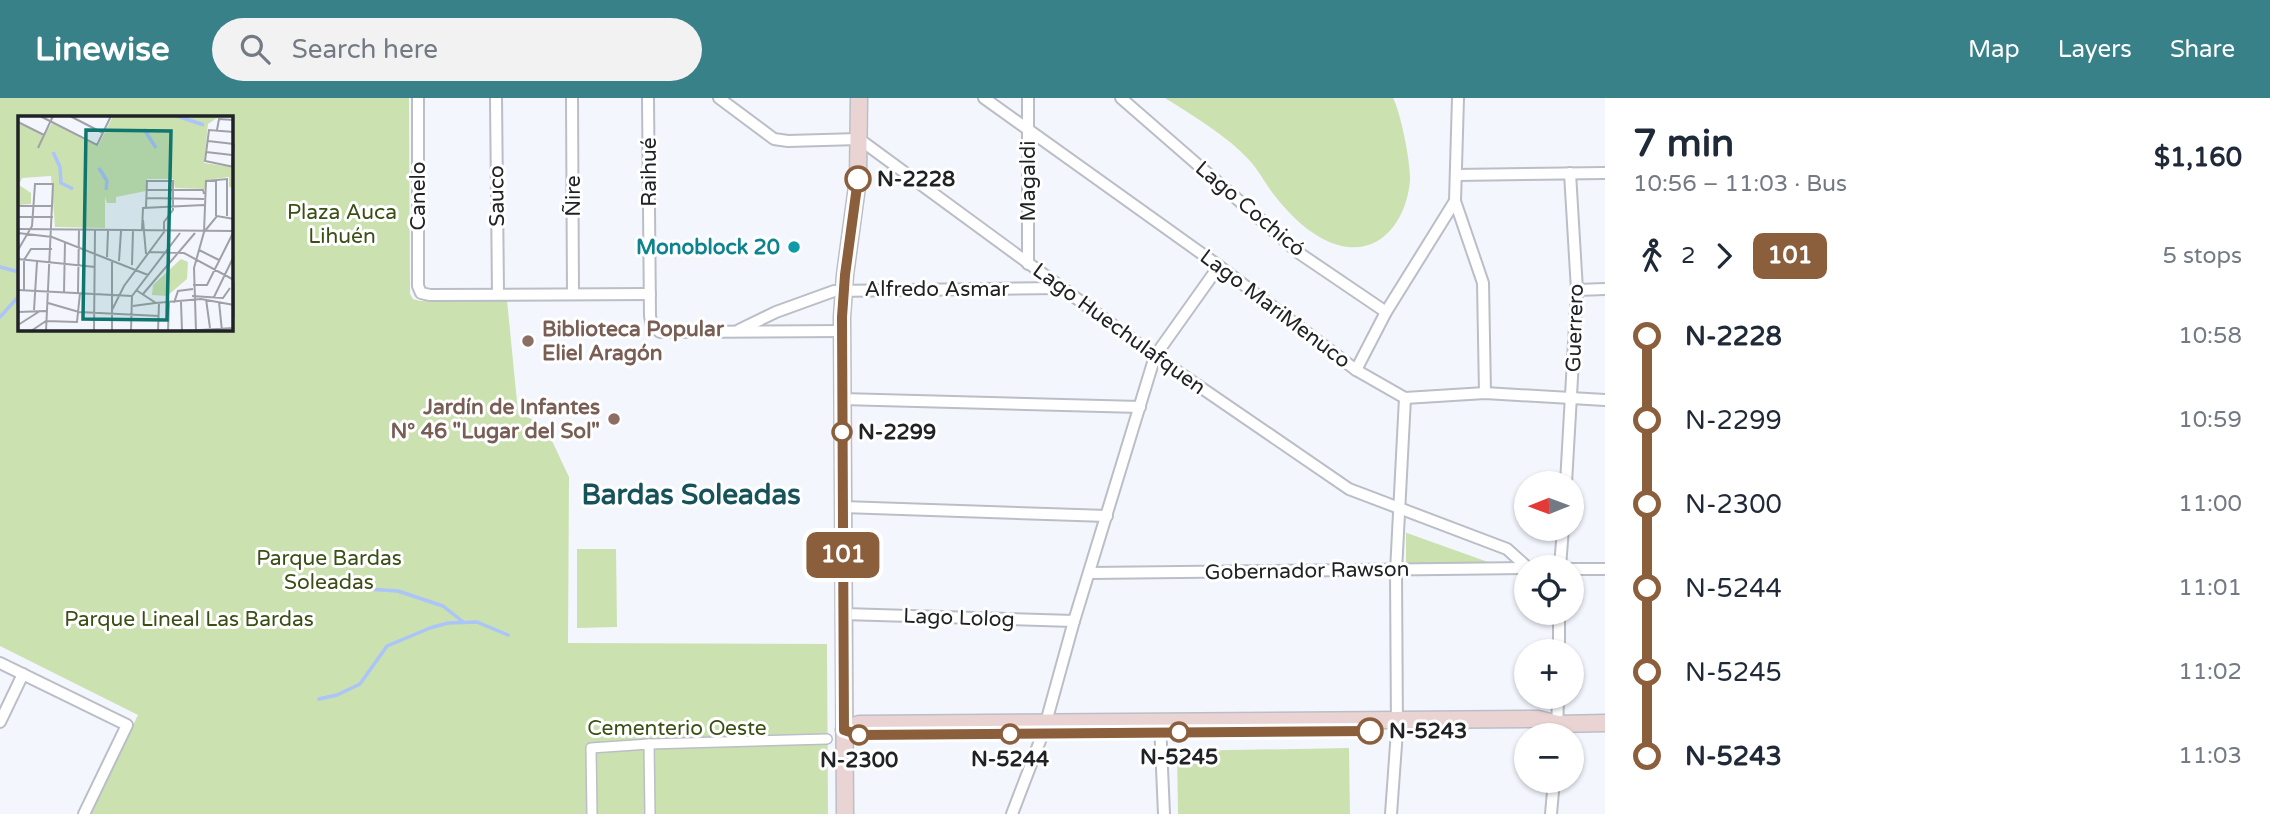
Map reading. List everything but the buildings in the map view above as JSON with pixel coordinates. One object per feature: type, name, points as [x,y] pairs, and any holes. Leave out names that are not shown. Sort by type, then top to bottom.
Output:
[{"type":"main road","points":[[845,814],[842,331],[843,289],[856,194],[859,98]]},
{"type":"main road","points":[[844,730],[859,724],[1045,728],[1397,725],[1538,719],[1546,723]]},
{"type":"main road","points":[[1584,726],[1605,723]]},
{"type":"street","name":"Canelo","points":[[418,98],[418,286],[421,293],[498,295]]},
{"type":"street","name":"Sauco","points":[[496,98],[498,295]]},
{"type":"street","name":"Ñire","points":[[572,98],[573,294]]},
{"type":"street","name":"Raihué","points":[[648,98],[650,321],[655,329]]},
{"type":"street","points":[[719,98],[774,139],[859,139]]},
{"type":"street","name":"Lago MariMenuco","points":[[985,98],[1219,266],[1356,370],[1405,398]]},
{"type":"street","name":"Magaldi","points":[[1028,98],[1028,264]]},
{"type":"street","name":"Lago Cochicó","points":[[1121,98],[1299,253],[1386,312]]},
{"type":"street","points":[[1458,98],[1455,201],[1483,283],[1485,393]]},
{"type":"street","name":"Lago Huechulafquen","points":[[859,139],[1155,356],[1349,489],[1507,549],[1514,556]]},
{"type":"street","name":"Guerrero","points":[[1567,471],[1577,290],[1570,173]]},
{"type":"street","points":[[1456,175],[1605,173]]},
{"type":"street","points":[[1356,370],[1386,312],[1455,201]]},
{"type":"street","points":[[1012,814],[1045,728],[1074,621],[1155,356],[1219,266]]},
{"type":"street","name":"Alfredo Asmar","points":[[738,331],[799,303],[843,289],[1061,288]]},
{"type":"street","points":[[1577,290],[1605,289]]},
{"type":"street","points":[[498,295],[650,294]]},
{"type":"street","name":"Alfredo Asmar","points":[[655,329],[666,332],[842,331]]},
{"type":"street","points":[[1391,814],[1397,725],[1396,571],[1405,398],[1485,393],[1605,400]]},
{"type":"street","points":[[842,399],[1140,407]]},
{"type":"street","points":[[843,507],[1107,516]]},
{"type":"street","name":"Gobernador Rawson","points":[[1089,573],[1514,568]]},
{"type":"street","points":[[1584,569],[1605,569]]},
{"type":"street","name":"Lago Lolog","points":[[844,614],[1074,621]]},
{"type":"street","points":[[0,663],[127,725],[84,814]]},
{"type":"street","points":[[0,722],[23,674]]},
{"type":"street","points":[[1161,727],[1164,814]]},
{"type":"street","points":[[592,814],[591,748],[827,739]]},
{"type":"street","points":[[649,744],[650,814]]},
{"type":"street","points":[[1551,814],[1552,793]]},
{"type":"green space","name":"Parque Bardas Soleadas","points":[[0,98],[409,98],[410,294],[413,299],[420,301],[507,300],[518,412],[545,426],[569,477],[568,643],[827,644],[828,814],[90,814],[138,715],[0,646]]},
{"type":"green space","points":[[1165,98],[1393,98],[1402,126],[1410,173],[1408,194],[1399,218],[1384,237],[1361,247],[1348,247],[1327,241],[1307,229],[1290,213],[1254,165],[1231,143]]},
{"type":"green space","points":[[1407,533],[1488,562],[1406,564]]},
{"type":"green space","points":[[577,549],[616,549],[617,627],[577,628]]},
{"type":"green space","points":[[1349,748],[1350,814],[1178,814],[1177,751]]},
{"type":"waterway","points":[[0,267],[18,272]]},
{"type":"waterway","points":[[0,317],[18,297]]},
{"type":"waterway","points":[[321,586],[398,591],[443,606],[462,621]]},
{"type":"waterway","points":[[319,699],[337,695],[360,684],[387,646],[430,628],[448,623],[477,622],[508,635]]},
{"type":"bus line","name":"101","points":[[858,179],[842,301],[844,730],[859,735],[1370,731]]},
{"type":"place","name":"N-2228","points":[[858,179]]},
{"type":"place","name":"Monoblock 20","points":[[794,247]]},
{"type":"place","name":"Biblioteca Popular Eliel Aragón","points":[[528,341]]},
{"type":"place","name":"Jardín de Infantes N° 46 \"Lugar del Sol\"","points":[[614,419]]},
{"type":"place","name":"N-2299","points":[[842,432]]},
{"type":"place","name":"N-5243","points":[[1370,731]]},
{"type":"place","name":"N-5245","points":[[1179,732]]},
{"type":"place","name":"N-5244","points":[[1010,734]]},
{"type":"place","name":"N-2300","points":[[859,735]]},
{"type":"district","name":"Bardas Soleadas","points":[[691,495]]},
{"type":"park label","name":"Plaza Auca Lihuén","points":[[342,224]]},
{"type":"park label","name":"Parque Lineal Las Bardas","points":[[189,619]]},
{"type":"park label","name":"Cementerio Oeste","points":[[677,728]]}]
